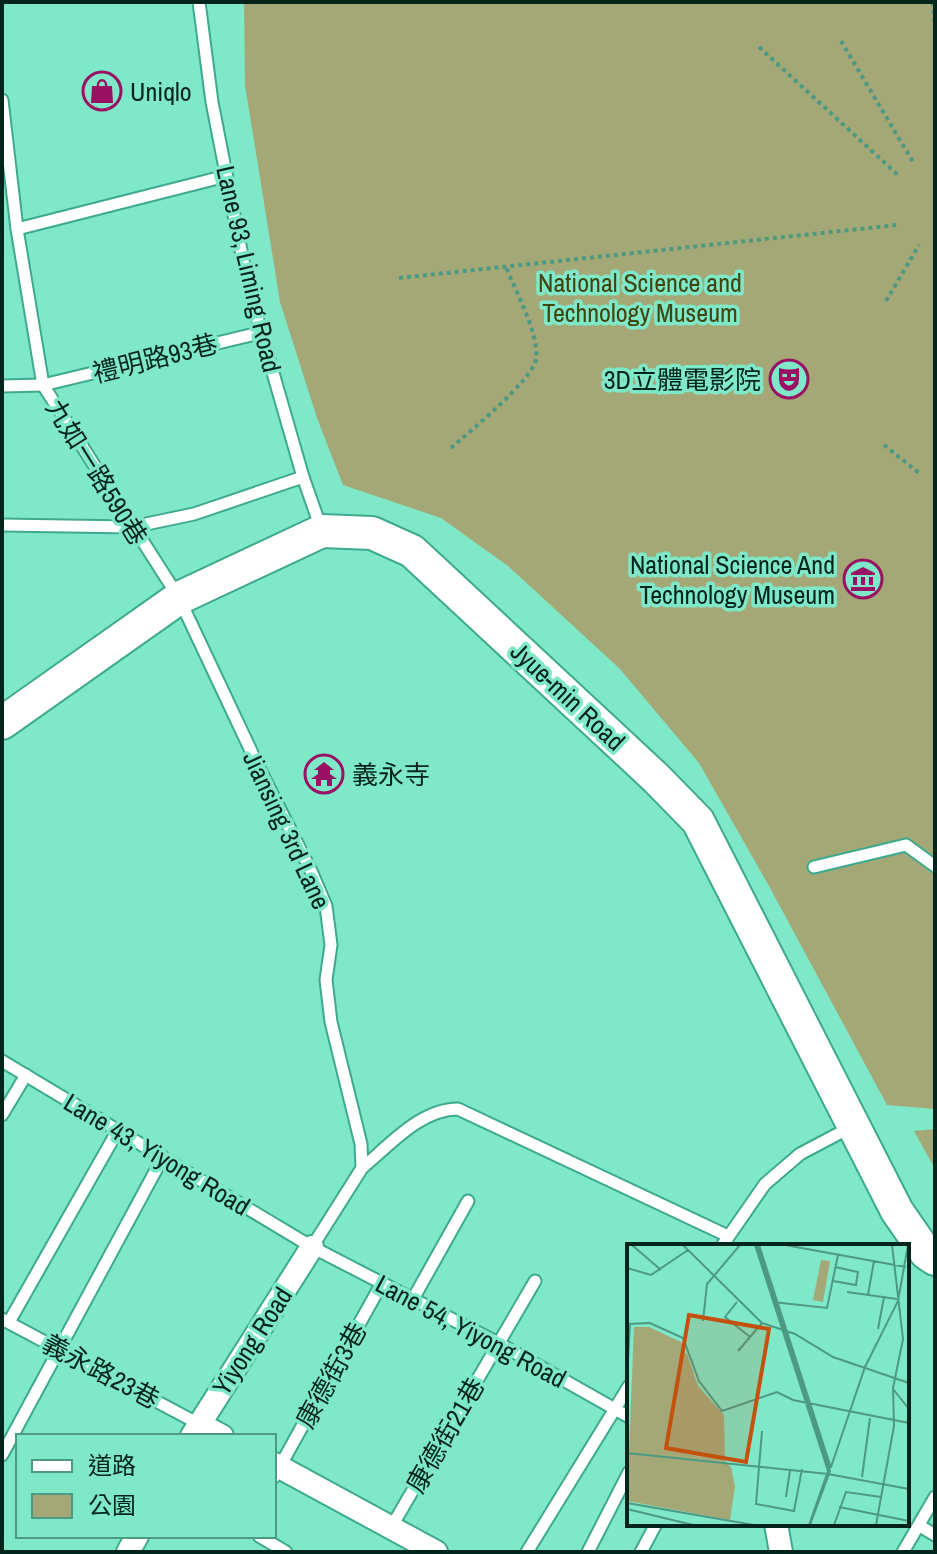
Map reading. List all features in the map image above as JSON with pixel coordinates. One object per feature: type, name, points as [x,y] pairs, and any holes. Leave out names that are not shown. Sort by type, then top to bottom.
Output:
[{"type":"street","name":"Jyue-min Road","points":[[2,723],[179,598],[322,531],[372,533],[412,551],[656,778],[698,821],[897,1211],[926,1253],[935,1259]]},
{"type":"street","name":"Yiyong Road","points":[[196,1430],[312,1247]]},
{"type":"street","points":[[276,1469],[392,1526],[436,1552]]},
{"type":"street","points":[[776,1526],[781,1552]]},
{"type":"lane","name":"Lane 93, Liming Road","points":[[199,2],[212,102],[259,333],[322,531]]},
{"type":"lane","name":"九如一路590巷","points":[[2,100],[17,229],[43,385],[179,598]]},
{"type":"lane","points":[[17,229],[226,176]]},
{"type":"lane","name":"禮明路93巷","points":[[2,386],[43,385],[259,333]]},
{"type":"lane","points":[[2,525],[132,527],[194,514],[303,477]]},
{"type":"lane","name":"Jiansing 3rd Lane","points":[[179,598],[326,906],[331,945],[326,980],[331,1022],[361,1144],[362,1168]]},
{"type":"lane","points":[[814,867],[906,845],[935,866]]},
{"type":"lane","name":"Lane 43, Yiyong Road","points":[[2,1061],[312,1247]]},
{"type":"lane","points":[[2,1115],[26,1075]]},
{"type":"lane","points":[[312,1247],[362,1168],[425,1117],[446,1109],[458,1109],[725,1241],[765,1184],[800,1154],[855,1125]]},
{"type":"lane","points":[[5,1321],[118,1130]]},
{"type":"lane","points":[[2,1455],[163,1157]]},
{"type":"lane","points":[[413,1299],[468,1201]]},
{"type":"lane","name":"Lane 54, Yiyong Road","points":[[312,1247],[498,1343],[627,1416]]},
{"type":"lane","name":"康德街21巷","points":[[392,1526],[535,1281]]},
{"type":"lane","name":"康德街3巷","points":[[276,1469],[382,1283]]},
{"type":"lane","name":"義永路23巷","points":[[5,1321],[59,1349],[196,1430]]},
{"type":"lane","points":[[527,1552],[627,1389]]},
{"type":"lane","points":[[588,1552],[627,1476]]},
{"type":"lane","points":[[903,1552],[935,1497]]},
{"type":"lane","points":[[641,1552],[655,1526]]},
{"type":"lane","points":[[920,1526],[935,1535]]},
{"type":"lane","points":[[262,1538],[286,1552]]},
{"type":"path","points":[[933,2],[935,29]]},
{"type":"path","points":[[841,41],[913,162]]},
{"type":"path","points":[[759,47],[899,176]]},
{"type":"path","points":[[399,278],[897,225]]},
{"type":"path","points":[[886,301],[919,245]]},
{"type":"path","points":[[451,448],[524,380],[536,361],[534,340],[505,265]]},
{"type":"path","points":[[884,445],[919,473]]},
{"type":"green space","name":"National Science and Technology Museum","points":[[244,2],[935,2],[935,1109],[887,1105],[699,763],[619,668],[508,566],[441,518],[343,485],[317,418],[280,302],[245,85]]},
{"type":"green space","points":[[935,1129],[935,1169],[914,1131]]},
{"type":"place","name":"Uniqlo","points":[[102,91]]},
{"type":"place","name":"3D立體電影院","points":[[789,379]]},
{"type":"place","name":"National Science And Technology Museum","points":[[863,579]]},
{"type":"place","name":"義永寺","points":[[324,774]]}]
